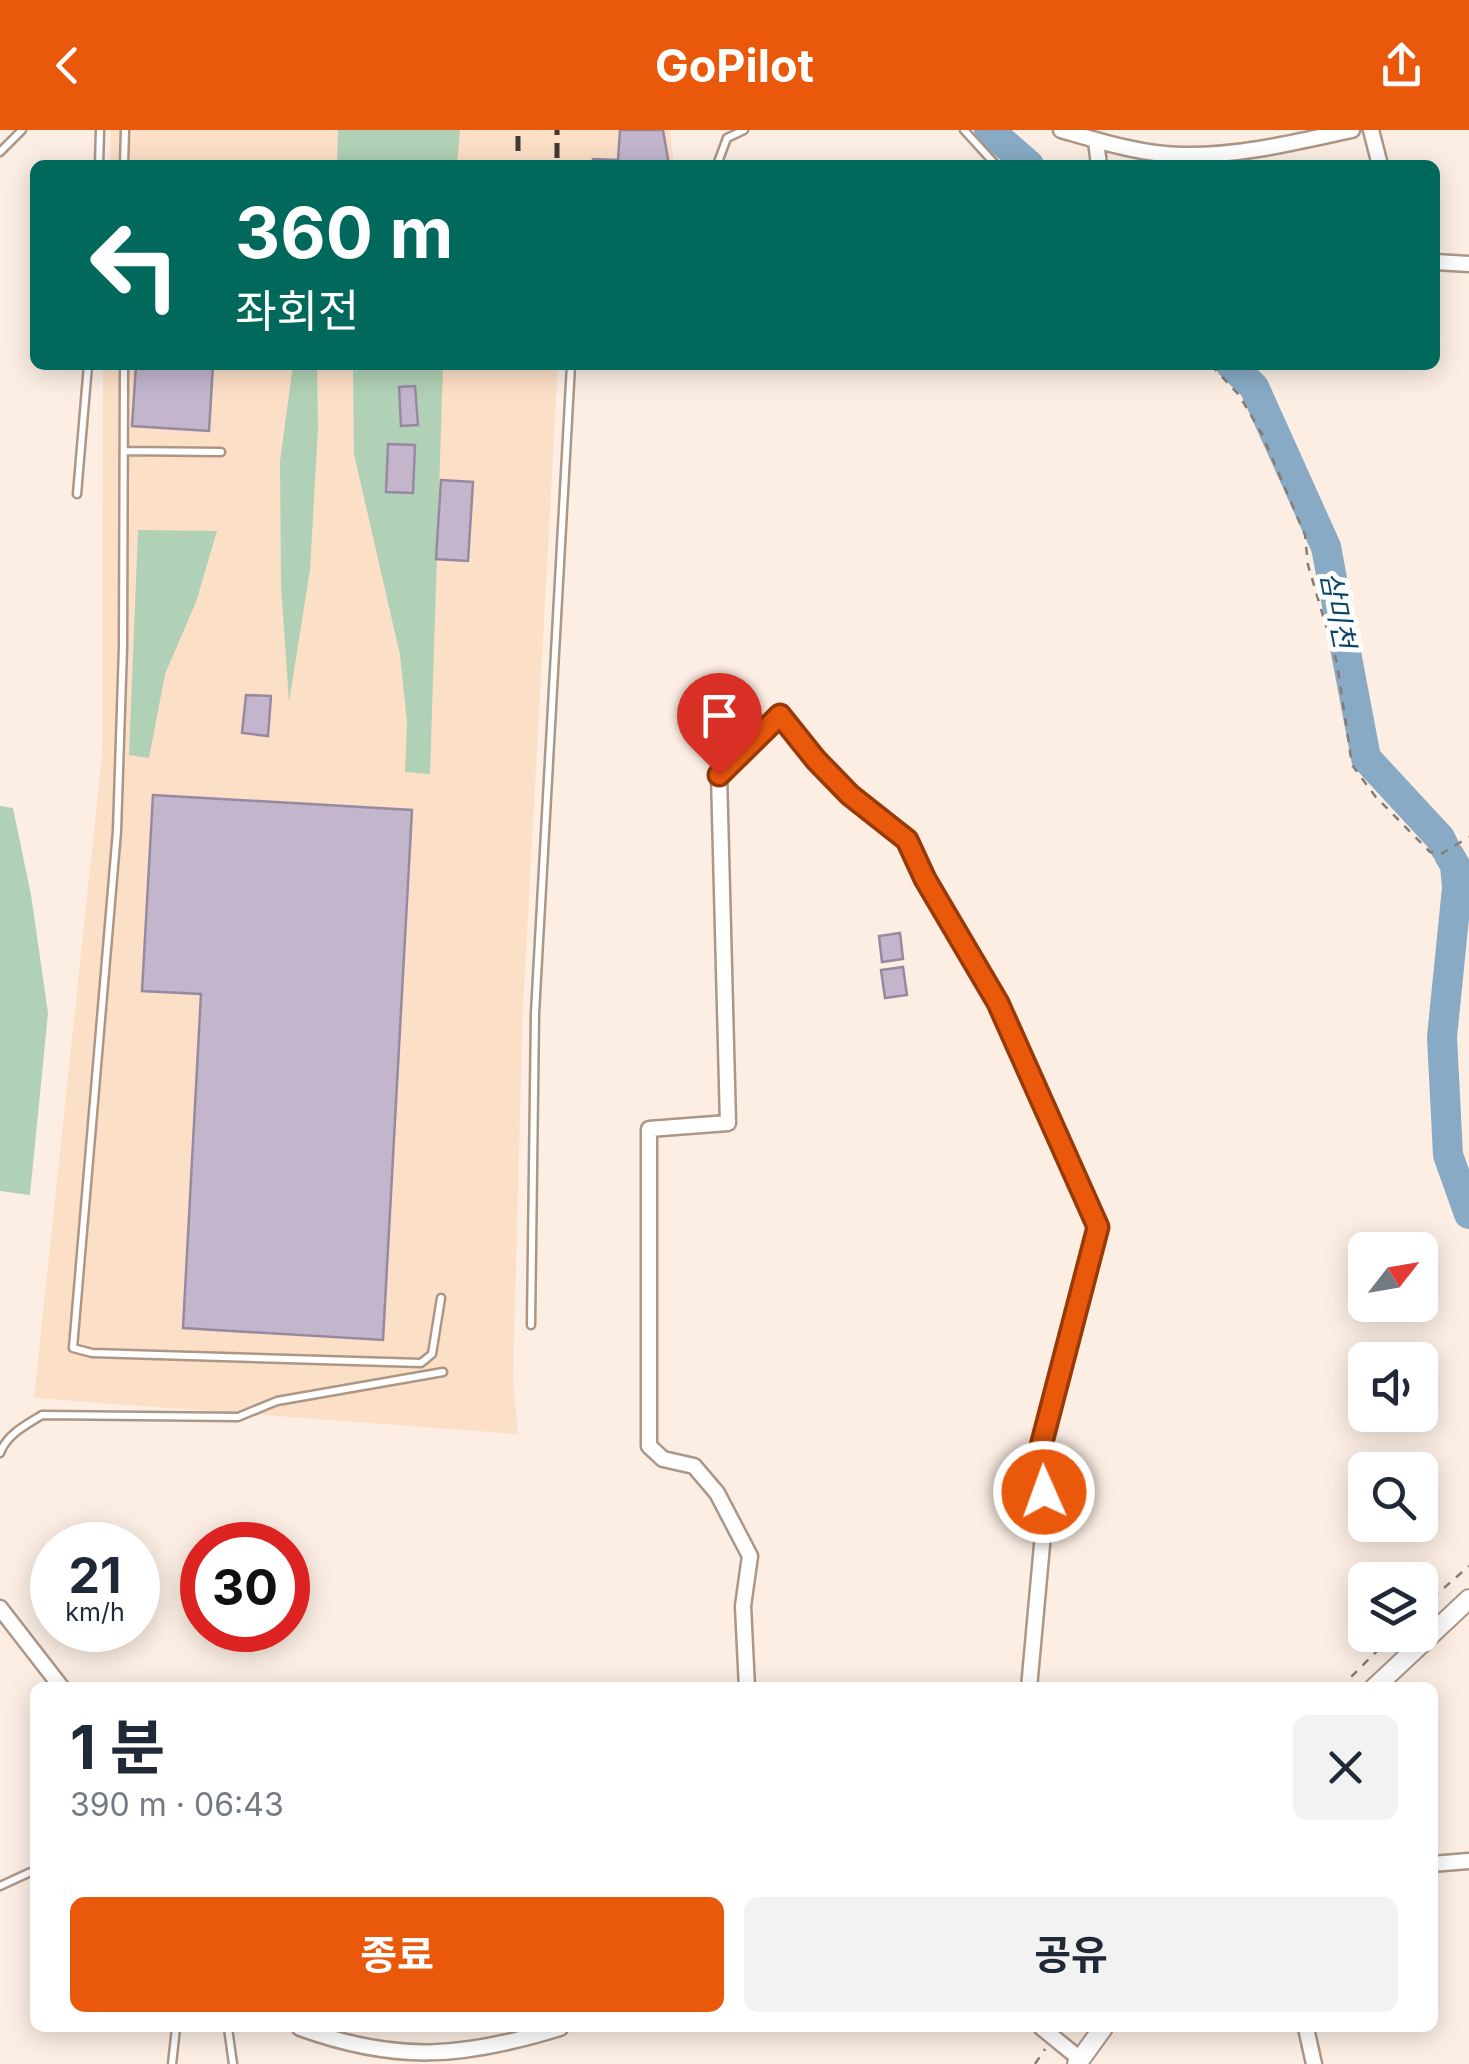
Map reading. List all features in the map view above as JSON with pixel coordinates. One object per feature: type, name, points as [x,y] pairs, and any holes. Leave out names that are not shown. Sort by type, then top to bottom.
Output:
[{"type":"street","points":[[1060,130],[1180,155],[1262,150],[1352,130]]},
{"type":"street","points":[[1371,130],[1379,160]]},
{"type":"street","points":[[1096,140],[1098,160]]},
{"type":"street","points":[[1440,262],[1469,264]]},
{"type":"street","points":[[747,1682],[743,1606],[750,1556],[716,1493],[694,1466],[663,1459],[649,1446],[649,1129],[728,1124],[719,775],[780,715],[850,795],[907,840],[925,879],[998,1003],[1098,1227],[1041,1446],[1044,1512],[1030,1682]]},
{"type":"street","points":[[1380,1682],[1469,1599]]},
{"type":"street","points":[[0,1608],[57,1682]]},
{"type":"street","points":[[1438,1864],[1469,1861]]},
{"type":"street","points":[[313,2032],[354,2045],[424,2054],[488,2048],[546,2032]]},
{"type":"street","points":[[1046,2032],[1079,2062],[1101,2032]]},
{"type":"street","points":[[1307,2032],[1314,2064]]},
{"type":"lane","points":[[0,152],[22,130]]},
{"type":"lane","points":[[99,160],[100,130]]},
{"type":"lane","points":[[124,160],[125,130]]},
{"type":"lane","points":[[719,160],[728,138],[744,130]]},
{"type":"lane","points":[[964,130],[991,160]]},
{"type":"lane","points":[[76,494],[88,370]]},
{"type":"lane","points":[[124,370],[116,831],[73,1348],[92,1353],[421,1363],[432,1354],[441,1298]]},
{"type":"lane","points":[[531,1325],[534,1013],[571,370]]},
{"type":"lane","points":[[125,451],[221,452]]},
{"type":"lane","points":[[0,1453],[16,1431],[42,1415],[238,1417],[276,1401],[443,1372]]},
{"type":"lane","points":[[0,1886],[30,1872]]},
{"type":"lane","points":[[172,2064],[176,2032]]},
{"type":"lane","points":[[229,2032],[233,2064]]},
{"type":"path","points":[[1216,370],[1239,395],[1262,434],[1304,535],[1308,566],[1336,663],[1352,765],[1375,796],[1430,852],[1442,854],[1469,837]]},
{"type":"path","points":[[1438,1593],[1469,1566]]},
{"type":"path","points":[[1346,1682],[1376,1652]]},
{"type":"shaded area","points":[[111,130],[670,130],[673,160],[110,160]]},
{"type":"shaded area","points":[[103,370],[558,370],[523,1007],[513,1377],[518,1434],[34,1398],[102,755]]},
{"type":"green space","points":[[338,130],[460,130],[457,160],[337,160]]},
{"type":"green space","points":[[292,370],[317,370],[310,570],[289,702],[281,585],[280,461]]},
{"type":"green space","points":[[353,370],[443,370],[430,774],[405,772],[407,722],[400,655],[354,454]]},
{"type":"green space","points":[[138,530],[217,531],[196,602],[165,674],[149,758],[129,755]]},
{"type":"green space","points":[[0,806],[13,808],[31,895],[48,1013],[30,1195],[0,1191]]},
{"type":"building","points":[[620,130],[663,130],[668,160],[618,160]]},
{"type":"building","points":[[136,370],[213,370],[209,431],[132,426]]},
{"type":"building","points":[[415,386],[418,425],[401,426],[399,387]]},
{"type":"building","points":[[388,444],[415,445],[413,493],[386,492]]},
{"type":"building","points":[[441,480],[473,482],[468,561],[436,559]]},
{"type":"building","points":[[246,695],[271,696],[268,736],[242,733]]},
{"type":"building","points":[[153,795],[412,810],[383,1340],[183,1328],[201,994],[142,991]]},
{"type":"building","points":[[900,933],[903,959],[882,962],[879,936]]},
{"type":"building","points":[[903,967],[907,995],[885,998],[881,970]]},
{"type":"waterway","name":"삼미천","points":[[989,130],[1023,160]]},
{"type":"waterway","name":"삼미천","points":[[1236,370],[1254,387],[1326,547],[1366,758],[1445,848]]},
{"type":"waterway","name":"삼미천","points":[[1449,855],[1455,865],[1457,888],[1442,1037],[1448,1155],[1469,1214]]},
{"type":"railway","points":[[518,130],[518,151]]},
{"type":"railway","points":[[557,130],[557,158]]},
{"type":"route","points":[[719,775],[780,715],[850,795],[907,840],[925,879],[998,1003],[1036,1081],[1098,1227],[1041,1446],[1044,1492]]}]
